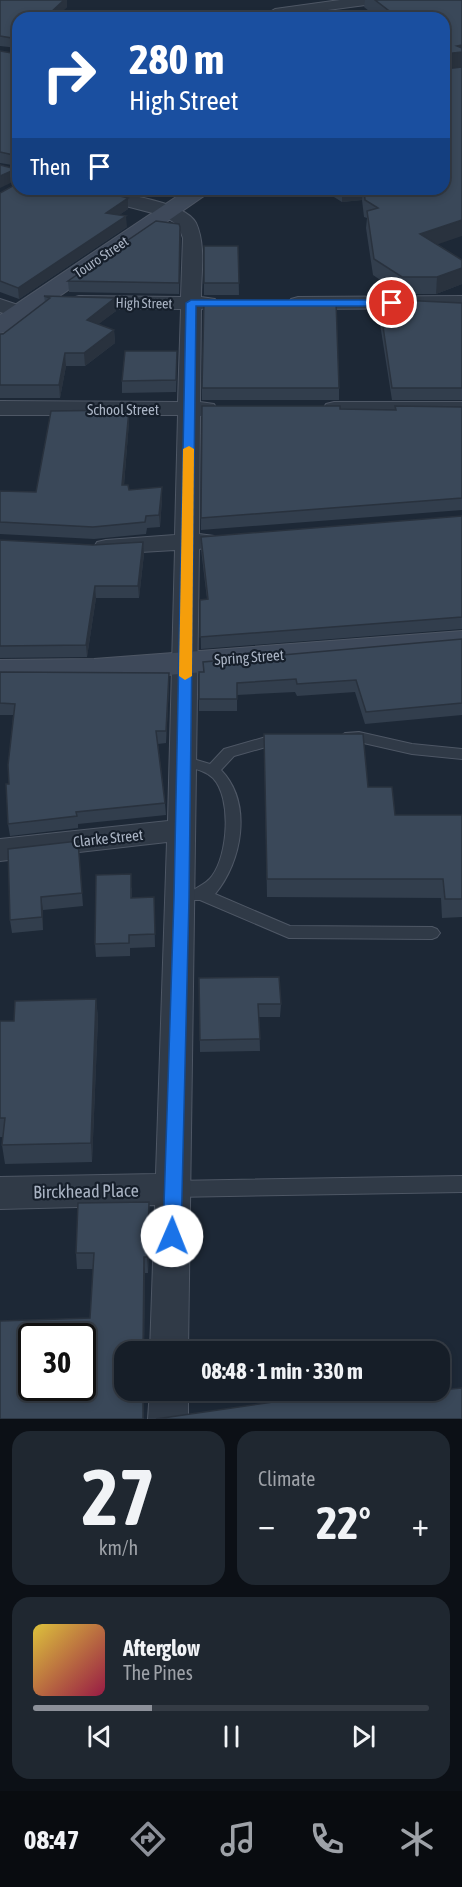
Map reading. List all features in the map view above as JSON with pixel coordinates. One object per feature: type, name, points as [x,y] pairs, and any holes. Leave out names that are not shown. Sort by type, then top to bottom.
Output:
[{"type":"main road","name":"Touro Street","points":[[0,326],[10,309],[42,298],[194,195]]},
{"type":"main road","name":"Spring Street","points":[[0,671],[34,673],[462,641]]},
{"type":"street","points":[[297,12],[373,0]]},
{"type":"street","points":[[105,195],[170,212],[186,222],[192,238],[186,662],[181,830],[192,897],[173,1189],[169,1341]]},
{"type":"street","name":"High Street","points":[[42,298],[70,302],[227,303]]},
{"type":"street","points":[[274,303],[462,302]]},
{"type":"street","name":"School Street","points":[[0,408],[226,409]]},
{"type":"street","points":[[309,409],[462,409]]},
{"type":"street","points":[[82,547],[233,538]]},
{"type":"street","name":"Clarke Street","points":[[0,850],[181,830]]},
{"type":"street","name":"Birckhead Place","points":[[0,1193],[173,1189]]},
{"type":"street","points":[[168,1419],[169,1401]]},
{"type":"lane","points":[[331,738],[359,738],[412,749],[462,754]]},
{"type":"lane","points":[[212,771],[229,752],[266,742],[299,740]]},
{"type":"lane","points":[[183,761],[219,775],[226,789],[232,829],[230,853],[223,877],[192,897]]},
{"type":"lane","points":[[192,897],[289,932],[432,933]]},
{"type":"lane","points":[[173,1189],[462,1184]]},
{"type":"building","points":[[0,0],[64,0],[51,12],[12,12],[12,38],[0,36]]},
{"type":"building","points":[[375,0],[462,0],[462,45],[457,46],[462,48],[462,52],[450,53],[450,12],[391,12]]},
{"type":"building","points":[[0,51],[12,53],[12,155],[0,152]]},
{"type":"building","points":[[462,67],[462,220],[420,234],[462,260],[462,268],[437,277],[402,277],[374,259],[367,211],[378,208],[365,200],[365,195],[450,195],[450,68]]},
{"type":"building","points":[[0,165],[12,168],[12,171],[0,176]]},
{"type":"building","points":[[12,186],[12,195],[116,195],[128,198],[106,213],[126,216],[18,288],[0,281],[0,193]]},
{"type":"building","points":[[156,221],[179,224],[179,283],[68,281]]},
{"type":"building","points":[[204,246],[238,246],[239,283],[204,283]]},
{"type":"building","points":[[44,296],[115,298],[87,320],[114,330],[84,353],[65,353],[59,385],[0,385],[0,334],[50,298]]},
{"type":"building","points":[[379,299],[462,303],[462,388],[392,388]]},
{"type":"building","points":[[204,300],[336,301],[339,388],[202,388]]},
{"type":"building","points":[[125,351],[177,351],[176,380],[122,381]]},
{"type":"building","points":[[202,406],[340,406],[340,409],[396,410],[395,406],[462,407],[462,498],[201,518]]},
{"type":"building","points":[[129,410],[122,485],[128,485],[129,490],[162,487],[159,515],[146,516],[145,522],[93,527],[0,522],[0,491],[36,492],[51,411]]},
{"type":"building","points":[[462,516],[462,617],[200,637],[200,600],[208,599],[201,537]]},
{"type":"building","points":[[0,540],[93,545],[143,542],[138,586],[95,586],[86,645],[0,646]]},
{"type":"building","points":[[462,639],[462,703],[366,712],[356,680],[297,684],[296,679],[237,683],[237,699],[199,699],[199,672],[204,672],[203,662]]},
{"type":"building","points":[[0,672],[169,673],[166,731],[156,731],[165,803],[76,812],[77,816],[8,824],[6,784],[9,784],[8,765],[15,704],[0,703]]},
{"type":"building","points":[[264,734],[363,734],[368,787],[392,787],[395,815],[462,815],[462,899],[445,899],[443,879],[267,879]]},
{"type":"building","points":[[78,841],[82,893],[41,897],[42,917],[10,920],[8,849]]},
{"type":"building","points":[[131,874],[131,898],[154,897],[155,934],[129,935],[129,943],[95,944],[96,875]]},
{"type":"building","points":[[279,977],[281,1004],[258,1004],[260,1039],[200,1040],[199,978]]},
{"type":"building","points":[[96,999],[91,1143],[2,1145],[5,1118],[0,1118],[0,1021],[14,1021],[15,1001]]},
{"type":"building","points":[[149,1202],[147,1257],[144,1257],[143,1341],[114,1341],[114,1401],[143,1401],[143,1419],[0,1419],[0,1321],[90,1318],[94,1253],[76,1253],[78,1203]]},
{"type":"building","points":[[462,1388],[462,1419],[156,1419],[281,1401],[450,1401],[450,1389]]},
{"type":"slow traffic","points":[[185,676],[189,449]]},
{"type":"route","points":[[172,1236],[186,662],[191,303],[392,303]]}]
